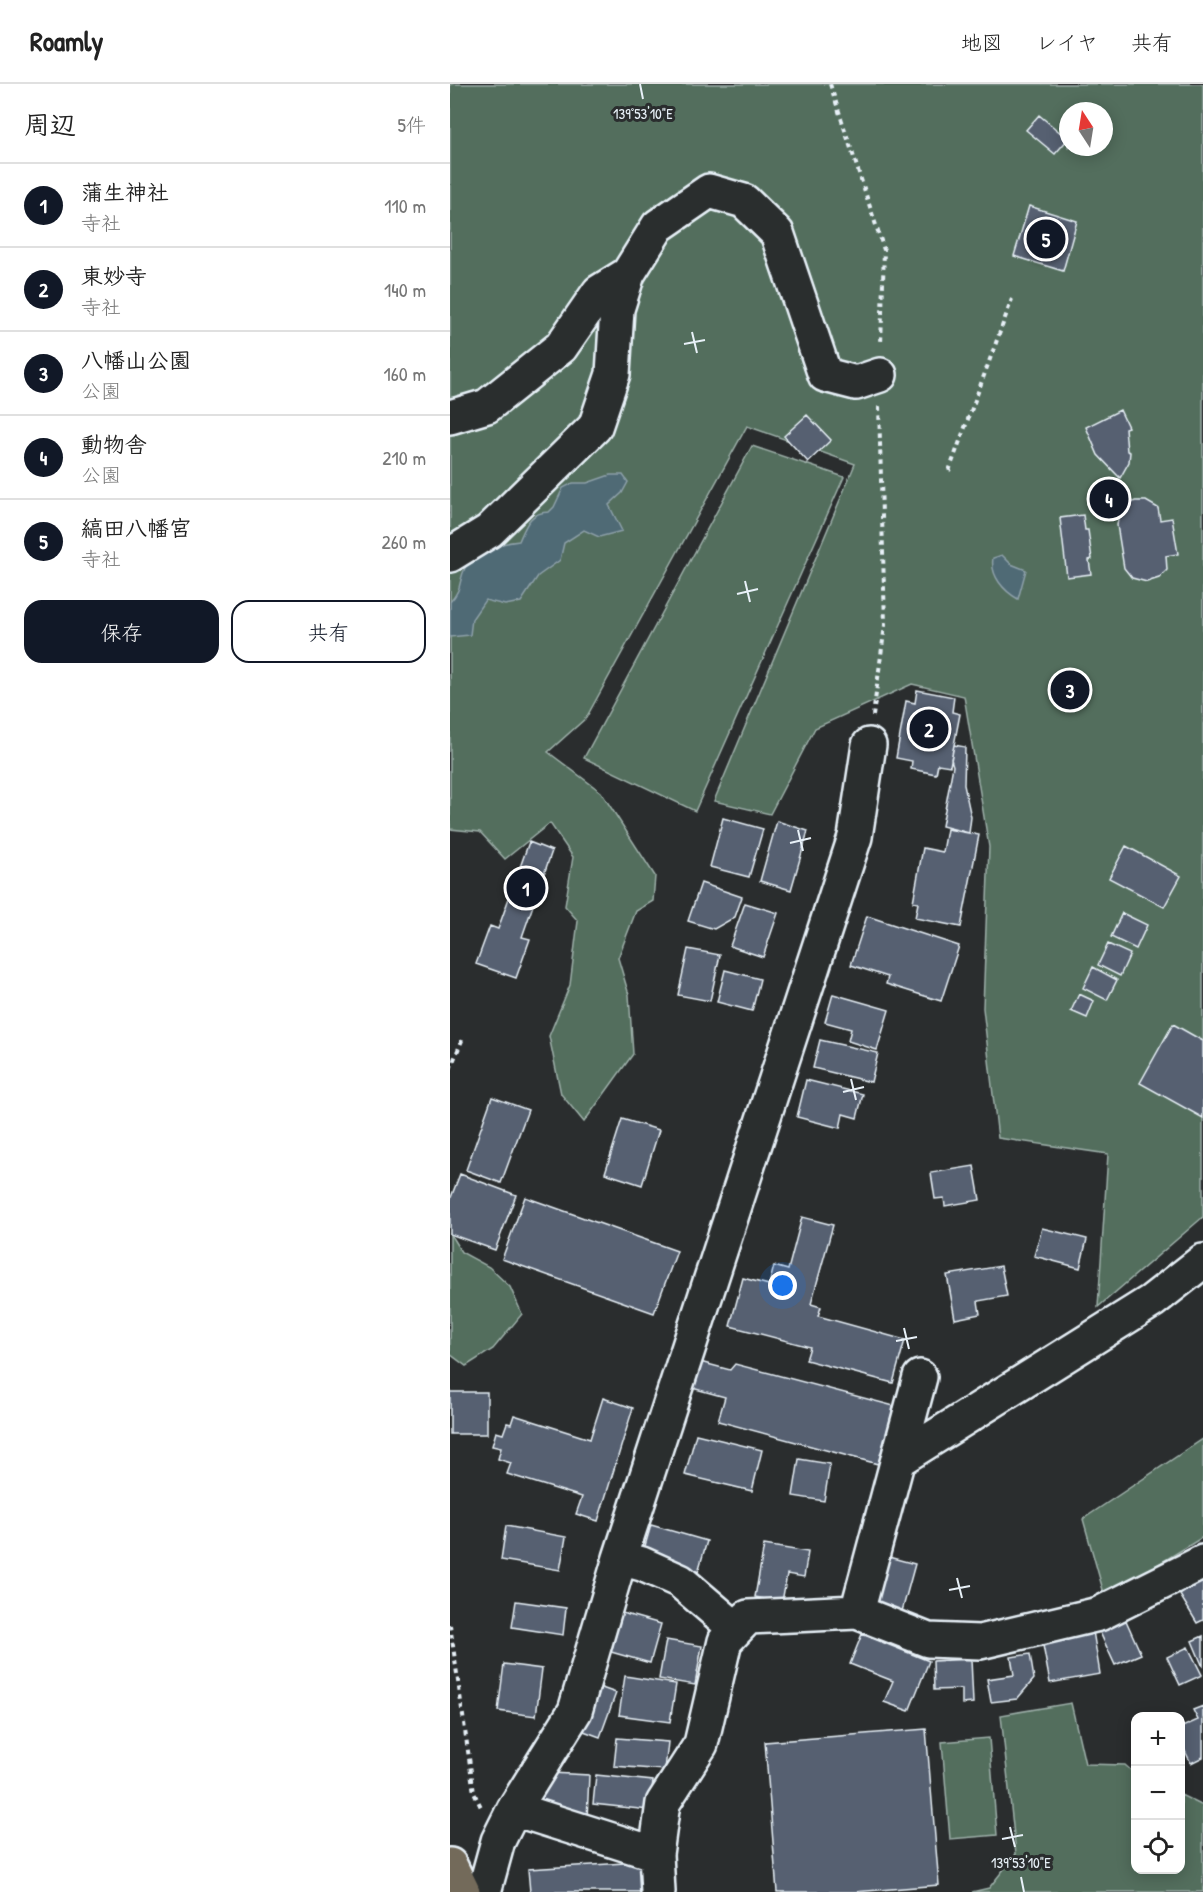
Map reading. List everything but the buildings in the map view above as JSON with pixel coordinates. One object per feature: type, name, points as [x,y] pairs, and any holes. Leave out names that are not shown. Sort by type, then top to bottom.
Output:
[{"type":"main road","points":[[450,1865],[463,1892]]},
{"type":"street","points":[[450,555],[489,531],[595,427],[613,374],[617,309],[628,274],[658,226],[709,191],[744,201],[777,233],[825,375],[856,383],[880,375]]},
{"type":"street","points":[[450,417],[487,406],[497,399],[561,346],[599,292],[628,274]]},
{"type":"street","points":[[484,1892],[498,1841],[514,1809],[575,1712],[620,1558],[855,837],[869,745]]},
{"type":"street","points":[[898,1460],[1152,1301],[1203,1261]]},
{"type":"street","points":[[857,1612],[920,1377]]},
{"type":"street","points":[[620,1558],[642,1564],[680,1581],[736,1629]]},
{"type":"street","points":[[658,1892],[656,1854],[663,1803],[701,1744],[725,1641],[748,1617],[857,1612],[928,1640],[980,1642],[1099,1614],[1203,1563]]},
{"type":"street","points":[[514,1809],[656,1854]]},
{"type":"path","points":[[830,84],[884,250],[879,412],[885,625],[869,745]]},
{"type":"path","points":[[949,471],[1012,299]]},
{"type":"path","points":[[450,1069],[463,1038]]},
{"type":"path","points":[[450,1625],[474,1793]]},
{"type":"green space","points":[[450,84],[1203,84],[1203,1217],[1098,1307],[1108,1154],[998,1138],[983,1008],[989,847],[964,696],[912,684],[815,728],[770,814],[714,801],[855,464],[747,426],[586,718],[548,752],[601,792],[655,876],[653,901],[636,911],[618,958],[629,995],[633,1054],[584,1122],[561,1094],[549,1036],[570,985],[578,921],[565,906],[573,857],[550,823],[505,859],[480,832],[450,829]]},
{"type":"green space","points":[[752,446],[844,477],[695,811],[584,758]]},
{"type":"green space","points":[[450,1234],[461,1252],[489,1267],[510,1287],[522,1314],[493,1349],[466,1366],[450,1354]]},
{"type":"green space","points":[[1203,1439],[1203,1537],[1105,1597],[1083,1519]]},
{"type":"green space","points":[[1071,1703],[1085,1764],[1125,1765],[1131,1770],[1131,1874],[1185,1874],[1185,1797],[1203,1806],[1203,1892],[972,1892],[989,1888],[1016,1854],[1001,1715]]},
{"type":"green space","points":[[989,1738],[997,1835],[950,1839],[942,1742]]},
{"type":"water","points":[[610,475],[623,475],[628,482],[622,493],[609,505],[622,531],[599,537],[584,530],[564,543],[560,560],[538,576],[521,602],[505,605],[485,600],[472,619],[470,635],[450,637],[450,602],[459,589],[463,573],[469,562],[489,548],[519,541],[533,517],[549,512],[554,507],[563,488],[573,483],[587,483]]},
{"type":"water","points":[[1002,555],[1011,564],[1026,570],[1018,599],[1003,587],[996,577],[993,558]]},
{"type":"place","name":"縞田八幡宮","points":[[1046,239]]},
{"type":"place","name":"動物舎","points":[[1109,499]]},
{"type":"place","name":"八幡山公園","points":[[1070,690]]},
{"type":"place","name":"東妙寺","points":[[929,729]]},
{"type":"place","name":"蒲生神社","points":[[526,888]]}]
